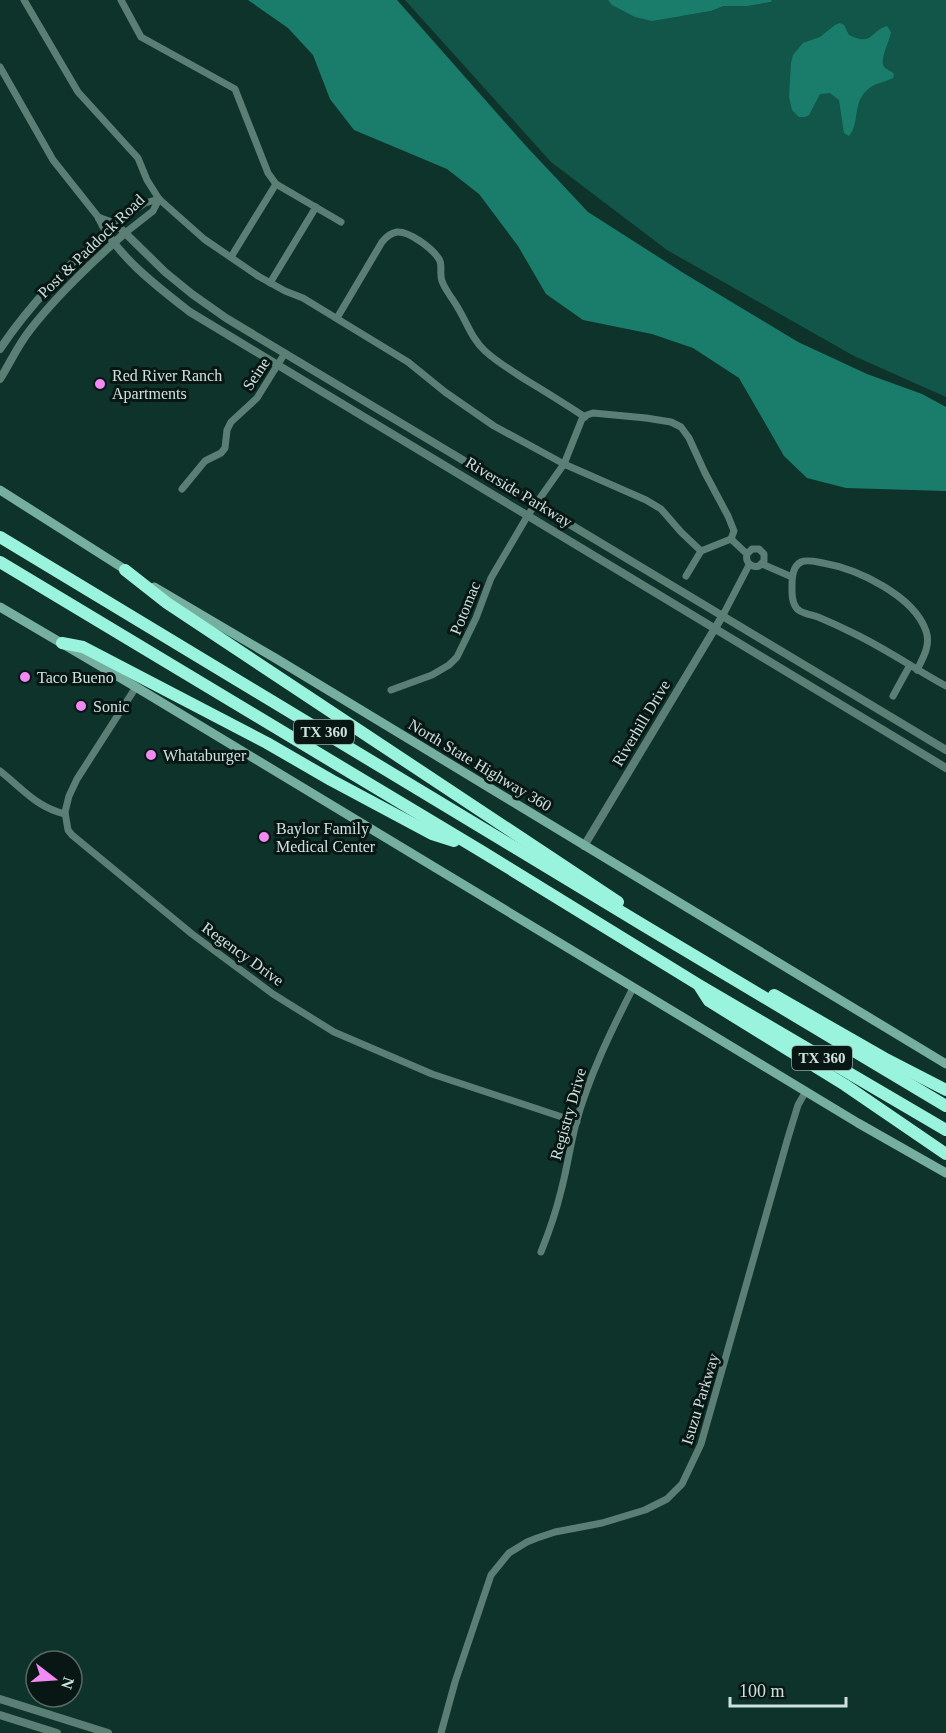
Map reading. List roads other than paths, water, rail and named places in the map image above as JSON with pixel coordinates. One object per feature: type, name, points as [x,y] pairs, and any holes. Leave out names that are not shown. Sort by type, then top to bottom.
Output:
[{"type":"highway","name":"TX 360","points":[[0,537],[946,1106]]},
{"type":"highway","name":"TX 360","points":[[0,562],[699,985],[946,1130]]},
{"type":"highway","points":[[126,570],[167,603],[636,913],[648,928]]},
{"type":"highway","points":[[62,644],[83,647],[267,742],[331,780],[432,834],[481,851]]},
{"type":"highway","points":[[726,975],[746,978],[884,1058],[946,1090]]},
{"type":"highway","points":[[699,985],[710,1001],[845,1085],[946,1154]]},
{"type":"main road","name":"North State Highway 360","points":[[0,490],[126,570],[946,1064]]},
{"type":"main road","points":[[0,607],[887,1140],[946,1173]]},
{"type":"street","points":[[24,0],[78,92],[138,158],[147,180],[159,199],[204,239],[270,283],[303,298],[408,362],[445,392],[494,426],[564,464],[646,500],[661,509],[701,551]]},
{"type":"street","points":[[121,0],[141,38],[236,89],[268,173],[276,184],[341,222]]},
{"type":"street","name":"Riverside Parkway","points":[[0,67],[54,160],[99,218],[106,232],[145,277],[190,312],[946,768]]},
{"type":"street","points":[[231,257],[276,184]]},
{"type":"street","name":"Post & Paddock Road","points":[[0,349],[43,295],[106,232],[145,203],[159,199]]},
{"type":"street","name":"Post & Paddock Road","points":[[0,378],[23,340],[44,313],[115,242],[153,211],[159,199]]},
{"type":"street","points":[[270,283],[316,207]]},
{"type":"street","name":"Riverside Parkway","points":[[99,218],[116,224],[165,272],[226,318],[946,750]]},
{"type":"street","points":[[337,318],[382,242],[387,236],[401,232],[421,242],[438,258],[441,264],[439,273],[442,283],[474,340],[509,369],[585,417],[593,413],[646,418],[671,422],[681,427],[689,438],[734,531],[731,539],[701,551],[686,576]]},
{"type":"street","points":[[10,335],[23,340]]},
{"type":"street","name":"Seine","points":[[182,489],[205,461],[221,453],[225,448],[227,430],[231,422],[257,398],[285,353]]},
{"type":"street","name":"Potomac","points":[[391,690],[432,675],[449,665],[457,657],[472,628],[491,578],[528,515],[564,464],[573,439],[585,417]]},
{"type":"street","points":[[731,539],[747,554]]},
{"type":"street","points":[[752,549],[762,551],[765,557],[762,564],[756,567],[749,565],[746,560],[747,554],[752,549]]},
{"type":"street","points":[[917,670],[928,645],[926,632],[919,618],[906,603],[868,578],[836,566],[817,562],[800,562],[792,578],[792,601],[800,611],[835,624],[910,665],[917,670],[946,686]]},
{"type":"street","points":[[762,564],[792,578]]},
{"type":"street","points":[[723,615],[749,565]]},
{"type":"street","name":"Riverhill Drive","points":[[584,846],[723,615]]},
{"type":"street","points":[[892,696],[910,665]]},
{"type":"street","points":[[0,771],[37,802],[50,810],[66,814],[69,796],[77,779],[136,687]]},
{"type":"street","name":"Regency Drive","points":[[66,814],[68,830],[107,866],[192,934],[273,994],[334,1032],[432,1074],[577,1122]]},
{"type":"street","name":"Registry Drive","points":[[541,1252],[562,1190],[577,1122],[599,1059],[633,988]]},
{"type":"street","name":"Isuzu Parkway","points":[[441,1733],[455,1682],[491,1575],[509,1553],[527,1542],[555,1532],[602,1523],[645,1510],[667,1499],[682,1484],[702,1444],[787,1141],[798,1105],[806,1091]]},
{"type":"street","points":[[0,1699],[108,1733]]},
{"type":"street","points":[[32,1725],[35,1710]]},
{"type":"street","points":[[0,1715],[57,1733]]},
{"type":"street","points":[[73,1733],[76,1723]]},
{"type":"place","name":"Red River Ranch Apartments","points":[[100,384]]},
{"type":"place","name":"Taco Bueno","points":[[25,677]]},
{"type":"place","name":"Sonic","points":[[81,706]]},
{"type":"place","name":"Whataburger","points":[[151,755]]},
{"type":"place","name":"Baylor Family Medical Center","points":[[264,837]]}]
